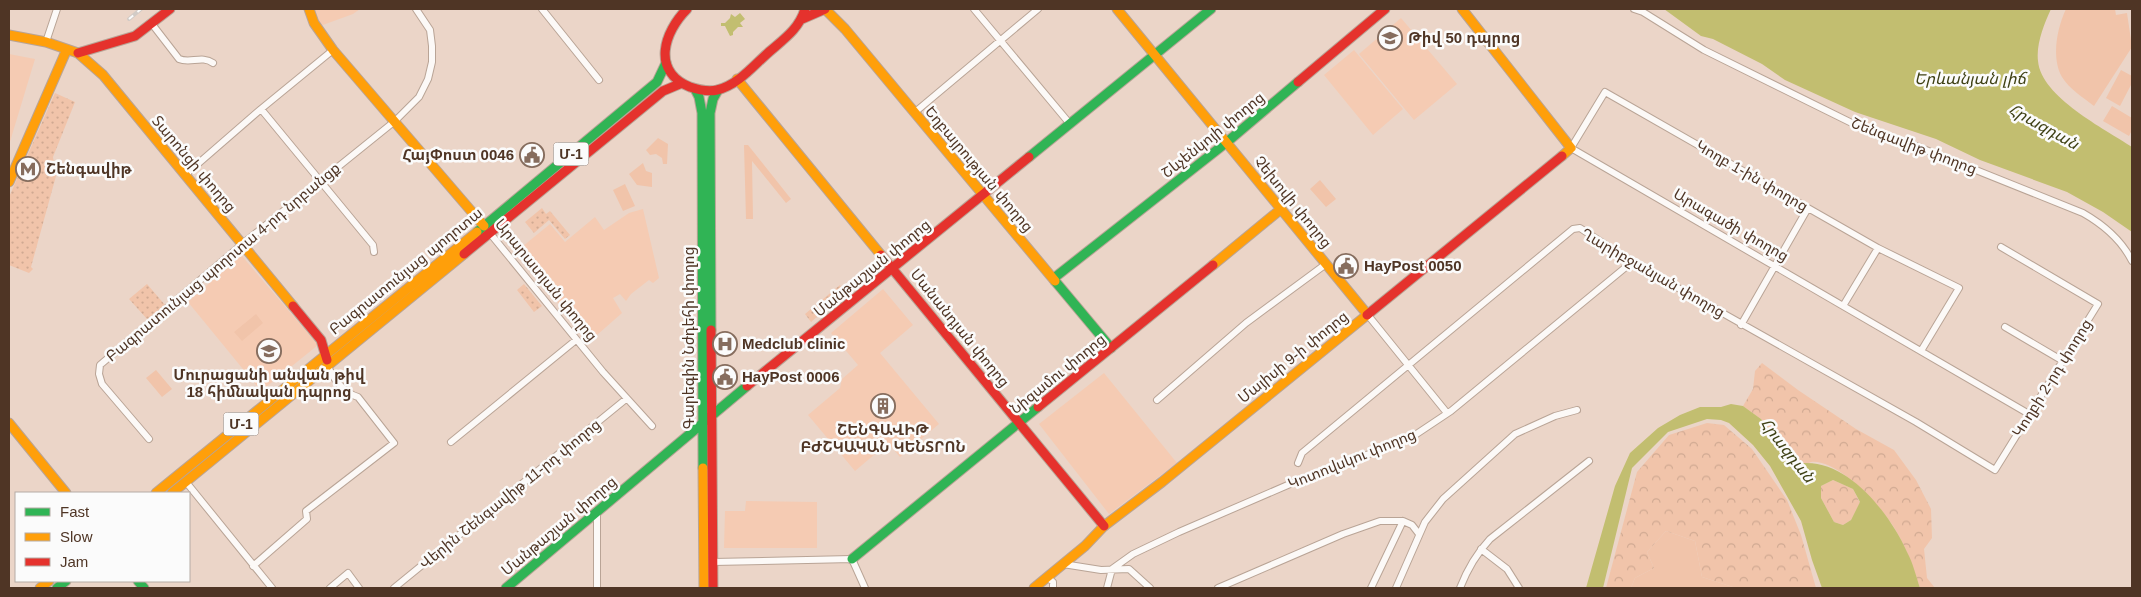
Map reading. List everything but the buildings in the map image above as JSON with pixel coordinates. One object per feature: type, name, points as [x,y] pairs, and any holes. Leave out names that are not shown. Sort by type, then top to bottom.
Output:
[{"type":"street","points":[[46,42],[57,9]]},
{"type":"street","points":[[78,53],[135,36],[170,9]]},
{"type":"street","name":"Արարատյան փողոց","points":[[309,9],[314,23],[333,50],[487,230],[626,399],[652,426]]},
{"type":"street","name":"Բագրատունյաց պողոտա 4-րդ նրբանցք","points":[[149,440],[102,384],[99,374],[100,364],[243,244],[395,121],[419,97],[428,79],[432,62],[430,30],[416,9]]},
{"type":"street","points":[[542,9],[599,80]]},
{"type":"street","points":[[682,10],[668,31],[664,45],[666,63],[682,83],[709,91],[718,90],[737,79],[795,30],[802,19],[805,9]]},
{"type":"street","name":"Եղբայրության փողոց","points":[[802,19],[825,9],[845,29],[1111,348]]},
{"type":"street","points":[[974,9],[1070,124]]},
{"type":"street","points":[[914,113],[1038,9]]},
{"type":"street","name":"Չեխովի փողոց","points":[[1117,9],[1447,413]]},
{"type":"street","name":"Մանթաշյան փողոց","points":[[506,588],[712,416],[1211,9]]},
{"type":"street","name":"Շևչենկոյի փողոց","points":[[1054,278],[1227,142],[1385,9]]},
{"type":"street","name":"Արագածի փողոց","points":[[1462,9],[1571,148],[2029,414]]},
{"type":"street","name":"Շենգավիթ փողոց","points":[[1634,9],[1643,12],[1704,50],[1874,134],[1916,146],[2083,213],[2104,226],[2117,238],[2132,261]]},
{"type":"street","points":[[152,24],[182,61],[206,59],[213,64]]},
{"type":"street","name":"Տարոնցի փողոց","points":[[9,35],[46,42],[78,53],[103,75],[321,340],[328,366]]},
{"type":"street","points":[[9,182],[66,49]]},
{"type":"street","points":[[185,175],[333,50]]},
{"type":"street","name":"Բագրատունյաց պողոտա","points":[[173,492],[328,366],[657,82],[666,63]]},
{"type":"street","name":"Մանանդյան փողոց","points":[[737,79],[1104,526]]},
{"type":"street","name":"Բագրատունյաց պողոտա","points":[[157,492],[326,354],[487,230],[663,90],[682,83]]},
{"type":"street","name":"Գարեգին Նժդեհի փողոց","points":[[695,88],[702,113],[704,588]]},
{"type":"street","name":"Գարեգին Նժդեհի փողոց","points":[[713,588],[710,113],[713,99],[718,90]]},
{"type":"street","name":"Կողբ 1-ին փողոց","points":[[1571,148],[1605,92],[1878,248],[1958,288],[1921,351]]},
{"type":"street","points":[[261,109],[373,245],[374,252]]},
{"type":"street","name":"Մայիսի 9-ի փողոց","points":[[1034,588],[1085,546],[1104,526],[1162,482],[1571,148]]},
{"type":"street","points":[[1741,325],[1808,208]]},
{"type":"street","name":"Նիզամու փողոց","points":[[852,559],[1281,209]]},
{"type":"street","name":"Ղարիբջանյան փողոց","points":[[1298,463],[1302,453],[1408,364],[1574,229],[1580,228],[1632,262],[1916,422],[1995,470]]},
{"type":"street","points":[[1843,306],[1878,248]]},
{"type":"street","name":"Կողբի 2-րդ փողոց","points":[[1995,470],[2098,304],[2001,248]]},
{"type":"street","name":"Կոտովսկու փողոց","points":[[1112,569],[1133,554],[1188,528],[1297,481],[1409,439],[1447,413],[1632,262]]},
{"type":"street","points":[[1158,400],[1246,323],[1326,264]]},
{"type":"street","points":[[2005,327],[2062,361]]},
{"type":"street","points":[[452,442],[576,340]]},
{"type":"street","points":[[253,566],[307,519],[306,511],[394,443],[358,397],[350,395],[332,376],[328,366]]},
{"type":"street","name":"Վերին Շենգավիթ 11-րդ փողոց","points":[[394,588],[626,399]]},
{"type":"street","points":[[1396,588],[1424,522],[1443,498],[1515,434],[1555,416],[1577,410]]},
{"type":"street","points":[[9,423],[65,492]]},
{"type":"street","points":[[1460,588],[1481,546],[1560,481],[1589,460]]},
{"type":"street","points":[[186,482],[272,588]]},
{"type":"street","points":[[596,588],[597,512]]},
{"type":"street","points":[[1218,588],[1372,523],[1386,520],[1403,521],[1412,525],[1419,534]]},
{"type":"street","points":[[1372,588],[1403,521]]},
{"type":"street","points":[[1481,546],[1507,568],[1519,588]]},
{"type":"street","points":[[713,562],[852,559],[865,588]]},
{"type":"street","points":[[1063,564],[1101,570],[1129,570],[1150,588]]},
{"type":"street","points":[[1107,588],[1112,569]]},
{"type":"street","points":[[330,588],[348,573],[359,588]]},
{"type":"street","points":[[1047,577],[1053,582],[1053,588]]},
{"type":"shaded area","points":[[313,9],[360,9],[353,14],[320,26]]},
{"type":"shaded area","points":[[1401,18],[1457,84],[1414,120],[1359,54]]},
{"type":"shaded area","points":[[1354,50],[1403,109],[1373,135],[1324,75]]},
{"type":"shaded area","points":[[9,54],[35,59],[9,145]]},
{"type":"shaded area","points":[[643,209],[659,278],[653,283],[649,280],[631,294],[626,301],[620,294],[613,298],[622,313],[589,342],[517,251],[550,224],[565,242],[595,217],[604,230],[629,213]]},
{"type":"shaded area","points":[[241,255],[318,345],[261,391],[188,302]]},
{"type":"shaded area","points":[[883,289],[913,325],[880,353],[939,424],[900,457],[888,443],[855,471],[808,415],[840,388],[842,379],[858,365],[831,333]]},
{"type":"shaded area","points":[[1104,373],[1177,463],[1109,514],[1039,424]]},
{"type":"shaded area","points":[[746,501],[817,502],[817,548],[724,548],[725,511],[745,511]]},
{"type":"green space","points":[[2066,9],[2115,9],[2116,15],[2127,13],[2132,47],[2094,106],[2069,85],[2062,77],[2059,69],[2056,43]]},
{"type":"green space","points":[[2121,70],[2132,76],[2132,83],[2120,106],[2106,98]]},
{"type":"green space","points":[[55,93],[75,102],[53,157],[56,176],[31,267],[33,269],[29,273],[9,265],[9,197]]},
{"type":"green space","points":[[2112,106],[2132,118],[2132,130],[2129,136],[2103,121]]},
{"type":"green space","points":[[658,138],[668,144],[667,164],[663,164],[662,158],[656,154],[650,155],[646,150]]},
{"type":"green space","points":[[744,145],[748,145],[791,199],[786,203],[752,161],[753,219],[746,219]]},
{"type":"green space","points":[[643,163],[646,171],[652,173],[652,187],[637,185],[629,174]]},
{"type":"green space","points":[[1320,180],[1336,199],[1326,207],[1310,189]]},
{"type":"green space","points":[[625,184],[635,206],[623,211],[613,190]]},
{"type":"green space","points":[[542,208],[546,214],[550,211],[570,235],[565,239],[549,220],[534,233],[525,222]]},
{"type":"green space","points":[[147,284],[165,305],[147,319],[129,299]]},
{"type":"green space","points":[[524,284],[542,306],[534,312],[517,290]]},
{"type":"green space","points":[[840,285],[845,293],[811,322],[805,314]]},
{"type":"green space","points":[[256,314],[263,323],[242,341],[234,332]]},
{"type":"green space","points":[[1762,363],[1856,429],[1894,450],[1916,480],[1931,509],[1932,538],[1924,549],[1927,578],[1935,588],[1920,588],[1907,552],[1896,531],[1882,511],[1860,487],[1834,468],[1822,463],[1811,462],[1801,467],[1761,419],[1743,406],[1753,389],[1755,371]]},
{"type":"green space","points":[[156,370],[172,389],[162,397],[146,378]]},
{"type":"green space","points":[[1707,423],[1724,425],[1752,449],[1787,500],[1801,535],[1816,588],[1736,588],[1702,577],[1695,541],[1666,531],[1647,552],[1654,568],[1635,578],[1631,588],[1606,588],[1637,472],[1669,435]]},
{"type":"green space","points":[[1833,480],[1853,489],[1860,503],[1851,520],[1843,525],[1834,522],[1821,498],[1821,486]]},
{"type":"green space","points":[[1666,531],[1695,541],[1702,577],[1736,588],[1631,588],[1635,578],[1654,568],[1647,552]]},
{"type":"water","name":"Երևանյան լիճ","points":[[1664,9],[2051,9],[2043,28],[2038,48],[2038,61],[2042,74],[2050,87],[2076,111],[2132,147],[2132,232],[2103,212],[2067,192],[1980,160],[1936,139],[1855,112],[1785,80],[1762,64],[1713,39],[1701,36]]},
{"type":"water","points":[[740,13],[745,19],[740,23],[743,27],[738,27],[733,32],[733,35],[730,36],[725,26],[721,26],[721,23],[725,23],[731,14],[735,17]]},
{"type":"water","points":[[1731,404],[1743,406],[1761,419],[1801,467],[1803,463],[1820,464],[1836,470],[1866,492],[1879,506],[1900,537],[1920,588],[1822,588],[1801,521],[1770,466],[1753,445],[1729,423],[1721,420],[1707,419],[1668,432],[1632,468],[1603,588],[1586,588],[1615,486],[1630,453],[1658,428],[1680,415],[1700,407],[1721,407]],"holes":[[[1833,480],[1853,489],[1860,502],[1851,520],[1843,525],[1834,522],[1821,498],[1821,486]]]},
{"type":"railway","points":[[129,19],[141,9]]},
{"type":"traffic: fast","points":[[1029,157],[1211,9]]},
{"type":"traffic: fast","points":[[477,232],[657,82],[666,63]]},
{"type":"traffic: fast","points":[[1054,278],[1227,142],[1298,82]]},
{"type":"traffic: fast","points":[[695,89],[699,97],[702,113],[703,468]]},
{"type":"traffic: fast","points":[[711,330],[710,113],[713,99],[718,90]]},
{"type":"traffic: fast","points":[[1055,281],[1111,348]]},
{"type":"traffic: fast","points":[[506,588],[747,386]]},
{"type":"traffic: fast","points":[[852,559],[1038,407]]},
{"type":"traffic: fast","points":[[57,588],[65,582]]},
{"type":"traffic: fast","points":[[139,582],[144,588]]},
{"type":"traffic: slow","points":[[309,9],[314,23],[333,50],[484,226]]},
{"type":"traffic: slow","points":[[825,9],[845,29],[1055,281]]},
{"type":"traffic: slow","points":[[1117,9],[1367,314]]},
{"type":"traffic: slow","points":[[1462,9],[1571,148],[1562,156]]},
{"type":"traffic: slow","points":[[9,35],[46,42],[78,53],[103,75],[293,306]]},
{"type":"traffic: slow","points":[[9,182],[67,49]]},
{"type":"traffic: slow","points":[[737,79],[881,255]]},
{"type":"traffic: slow","points":[[1213,265],[1281,209]]},
{"type":"traffic: slow","points":[[157,492],[477,232]]},
{"type":"traffic: slow","points":[[173,492],[464,254]]},
{"type":"traffic: slow","points":[[1034,588],[1085,546],[1104,526],[1162,482],[1367,315]]},
{"type":"traffic: slow","points":[[9,423],[65,492]]},
{"type":"traffic: slow","points":[[703,468],[704,588]]},
{"type":"traffic: slow","points":[[40,588],[48,582]]},
{"type":"traffic: jam","points":[[78,53],[135,36],[170,9]]},
{"type":"traffic: jam","points":[[687,9],[672,29],[665,51],[666,61],[670,71],[678,80],[690,87],[710,91],[725,88],[745,74],[790,33],[799,22],[805,9]]},
{"type":"traffic: jam","points":[[802,19],[825,9]]},
{"type":"traffic: jam","points":[[1298,82],[1385,9]]},
{"type":"traffic: jam","points":[[464,254],[663,91],[682,83]]},
{"type":"traffic: jam","points":[[1367,315],[1562,156]]},
{"type":"traffic: jam","points":[[747,386],[1029,157]]},
{"type":"traffic: jam","points":[[881,255],[1104,526]]},
{"type":"traffic: jam","points":[[1038,407],[1213,265]]},
{"type":"traffic: jam","points":[[293,306],[321,340],[327,360]]},
{"type":"traffic: jam","points":[[711,330],[713,588]]},
{"type":"place","name":"Թիվ 50 դպրոց","points":[[1390,38]]},
{"type":"place","name":"ՀայՓոստ 0046","points":[[532,155]]},
{"type":"place","name":"Շենգավիթ","points":[[28,169]]},
{"type":"place","name":"HayPost 0050","points":[[1346,266]]},
{"type":"place","name":"Medclub clinic","points":[[725,344]]},
{"type":"place","name":"Մուրացանի անվան թիվ 18 հիմնական դպրոց","points":[[269,351]]},
{"type":"place","name":"HayPost 0006","points":[[725,377]]},
{"type":"place","name":"ՇԵՆԳԱՎԻԹ ԲԺՇԿԱԿԱՆ ԿԵՆՏՐՈՆ","points":[[883,406]]},
{"type":"water label","name":"Հրազդան","points":[[2044,126]]},
{"type":"water label","name":"Հրազդան","points":[[1788,450]]}]
